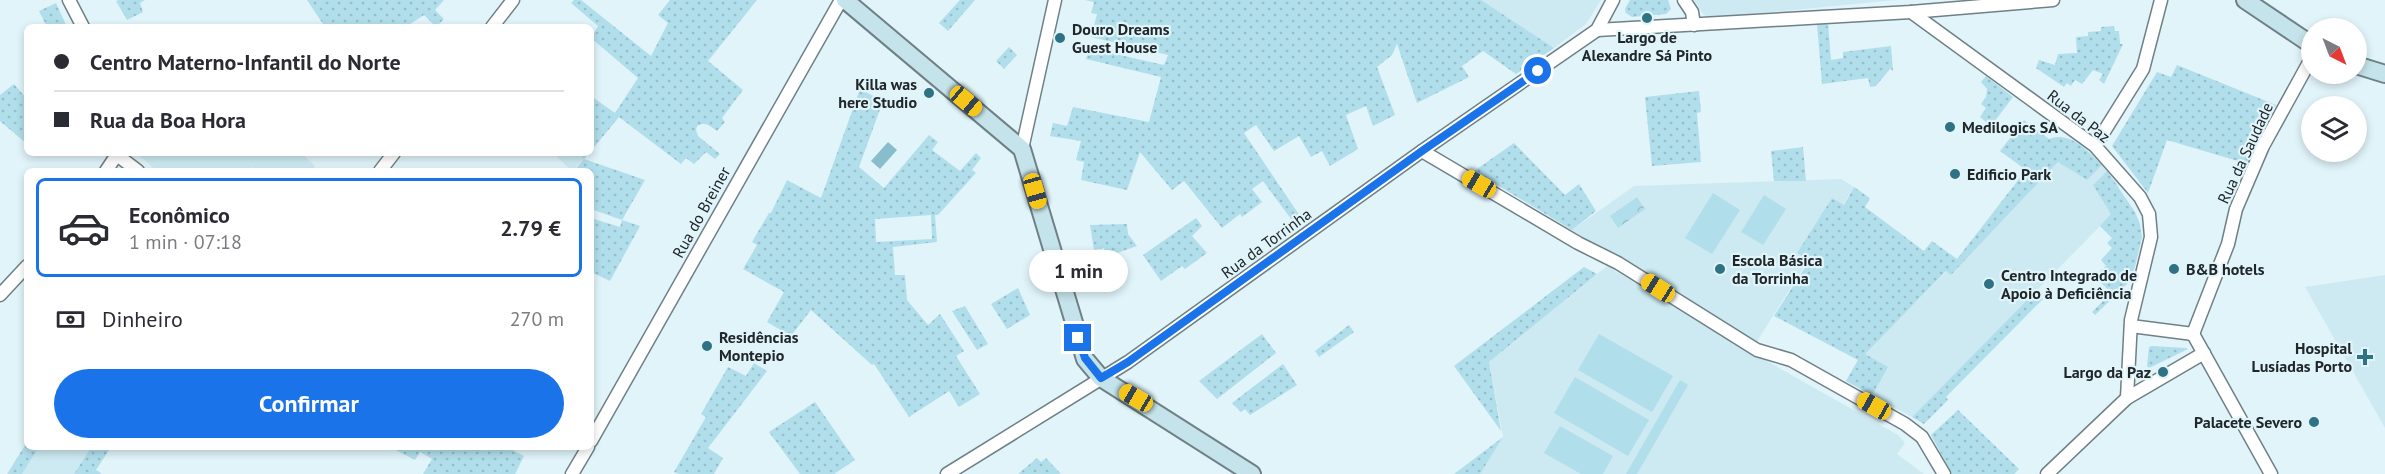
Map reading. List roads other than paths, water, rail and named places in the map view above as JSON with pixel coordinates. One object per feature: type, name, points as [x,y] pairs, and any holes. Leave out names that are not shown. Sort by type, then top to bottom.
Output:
[{"type":"street","points":[[69,0],[81,24]]},
{"type":"street","points":[[494,24],[513,0]]},
{"type":"street","points":[[843,0],[1022,149]]},
{"type":"street","name":"Rua do Breiner","points":[[594,436],[843,0]]},
{"type":"street","points":[[1055,0],[1022,149],[1085,358],[1101,378],[1252,474]]},
{"type":"street","points":[[1613,0],[1598,30],[1911,12],[2053,0]]},
{"type":"street","points":[[1684,0],[1692,12],[1694,26]]},
{"type":"street","points":[[2095,147],[2143,69],[2161,0]]},
{"type":"street","points":[[2245,0],[2301,38]]},
{"type":"street","name":"Rua da Paz","points":[[1911,12],[2095,147],[2140,197],[2149,214],[2151,237],[2131,326]]},
{"type":"street","name":"Rua da Torrinha","points":[[947,474],[1128,362],[1422,151],[1598,30]]},
{"type":"street","points":[[2367,68],[2385,74]]},
{"type":"street","name":"Rua da Saudade","points":[[2193,334],[2228,244],[2236,209],[2263,146],[2301,77]]},
{"type":"street","points":[[1422,151],[1578,243],[1618,263],[1756,350],[1791,360],[1905,424],[1922,437],[1944,474]]},
{"type":"street","points":[[119,156],[134,168]]},
{"type":"street","points":[[0,296],[24,269]]},
{"type":"street","points":[[2127,398],[2131,326],[2193,334],[2271,474]]},
{"type":"street","points":[[2048,473],[2127,398],[2204,354]]},
{"type":"street","points":[[572,474],[586,450]]},
{"type":"place","name":"Largo de Alexandre Sá Pinto","points":[[1647,18]]},
{"type":"place","name":"Douro Dreams Guest House","points":[[1060,38]]},
{"type":"place","name":"Killa was here Studio","points":[[929,93]]},
{"type":"place","name":"Medilogics SA","points":[[1950,127]]},
{"type":"place","name":"Edificio Park","points":[[1955,174]]},
{"type":"place","name":"Escola Básica da Torrinha","points":[[1720,269]]},
{"type":"place","name":"B&B hotels","points":[[2174,269]]},
{"type":"place","name":"Centro Integrado de Apoio à Deficiência","points":[[1989,284]]},
{"type":"place","name":"Residências Montepio","points":[[707,346]]},
{"type":"place","name":"Hospital Lusíadas Porto","points":[[2365,357]]},
{"type":"place","name":"Largo da Paz","points":[[2163,372]]},
{"type":"place","name":"Palacete Severo","points":[[2314,422]]}]
